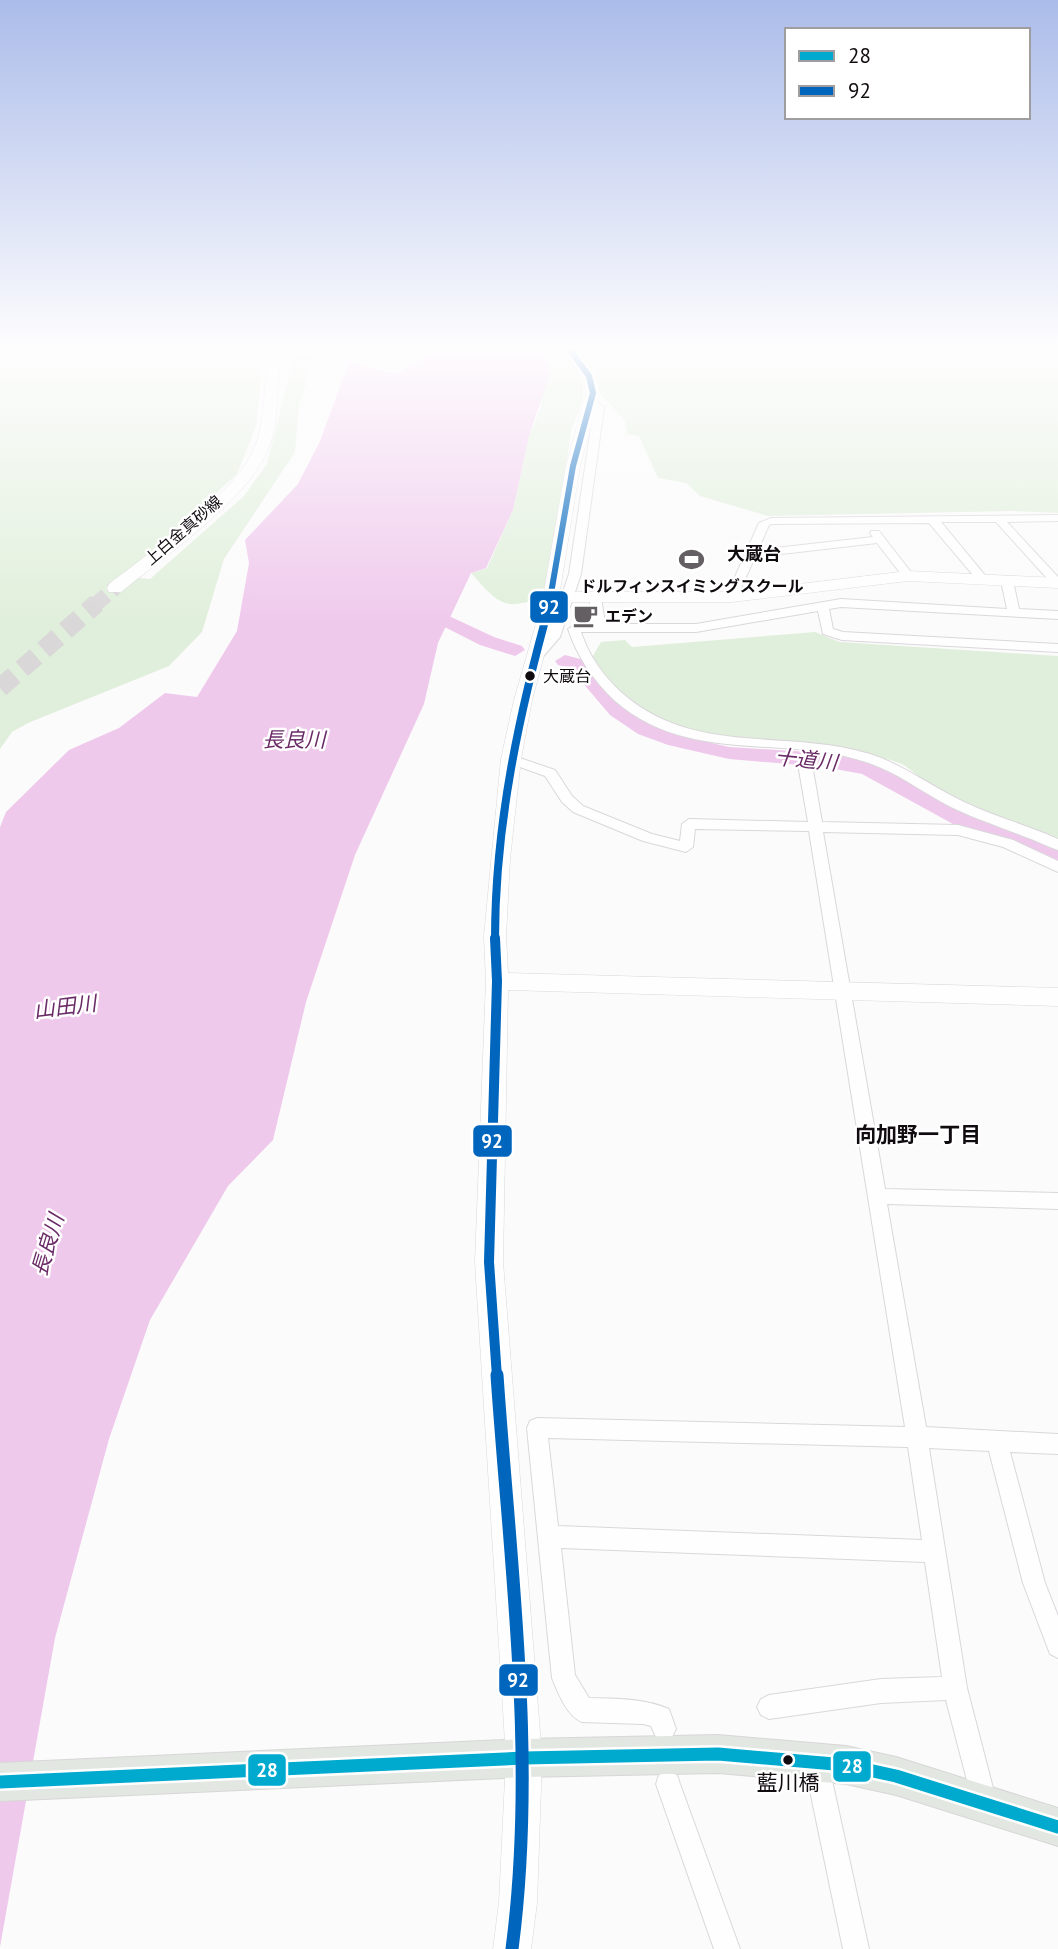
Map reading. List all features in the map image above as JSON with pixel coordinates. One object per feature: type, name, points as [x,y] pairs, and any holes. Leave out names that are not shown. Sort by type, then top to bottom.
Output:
[{"type":"main road","points":[[0,1782],[524,1758],[718,1754],[846,1765],[896,1776],[1058,1827]]},
{"type":"street","name":"上白金真砂線","points":[[115,588],[210,508],[250,470],[263,440]]},
{"type":"street","points":[[512,1949],[518,1903],[524,1758],[489,1262],[497,981],[495,936],[511,758],[523,700],[550,603],[573,466],[580,440]]},
{"type":"street","points":[[537,656],[554,637],[569,597],[575,574],[594,440]]},
{"type":"street","points":[[737,596],[764,523],[771,521],[1058,518]]},
{"type":"street","points":[[866,519],[908,576]]},
{"type":"street","points":[[932,519],[982,579]]},
{"type":"street","points":[[999,519],[1058,583]]},
{"type":"street","points":[[751,554],[879,540]]},
{"type":"street","points":[[569,597],[737,596],[908,576],[1058,583]]},
{"type":"street","points":[[1007,581],[1014,613]]},
{"type":"street","points":[[849,582],[866,604]]},
{"type":"street","points":[[737,596],[756,617]]},
{"type":"street","points":[[595,597],[599,628]]},
{"type":"street","points":[[1058,615],[841,603],[696,628],[574,629],[578,643],[599,677],[615,696],[632,711],[654,723],[712,740],[839,751],[867,758],[970,810],[1058,845]]},
{"type":"street","points":[[823,606],[827,631],[842,636],[1058,648]]},
{"type":"street","points":[[511,758],[550,773],[567,799],[578,808],[648,838],[686,847],[689,824],[958,830],[1008,843],[1058,867]]},
{"type":"street","points":[[805,764],[917,1437],[955,1688],[981,1788],[978,1801]]},
{"type":"street","points":[[497,981],[1058,997]]},
{"type":"street","points":[[875,1196],[1058,1201]]},
{"type":"street","points":[[664,1729],[661,1717],[643,1712],[582,1710],[564,1678],[537,1428],[917,1437],[1058,1444]]},
{"type":"street","points":[[997,1442],[1034,1583],[1058,1646]]},
{"type":"street","points":[[550,1537],[934,1551]]},
{"type":"street","points":[[769,1707],[881,1691],[955,1688]]},
{"type":"street","points":[[816,1762],[856,1949]]},
{"type":"street","points":[[668,1784],[727,1949]]},
{"type":"green space","points":[[0,440],[250,440],[237,474],[174,532],[131,577],[150,579],[244,496],[267,464],[273,440],[296,440],[295,452],[224,559],[202,632],[169,666],[28,723],[12,732],[0,749]]},
{"type":"green space","points":[[528,440],[570,440],[560,509],[541,604],[502,602],[471,573],[487,568],[513,510]]},
{"type":"green space","points":[[641,440],[1058,440],[1058,513],[1012,511],[768,516],[700,496],[686,483],[658,478]]},
{"type":"green space","points":[[815,632],[840,642],[1058,656],[1058,845],[964,811],[904,765],[891,760],[673,728],[626,707],[590,661],[601,642],[625,640],[632,647]]},
{"type":"water","points":[[528,440],[513,510],[486,568],[471,573],[438,643],[424,704],[355,855],[306,1002],[273,1140],[228,1186],[150,1320],[109,1439],[55,1638],[0,1947],[0,827],[6,812],[69,750],[119,728],[165,693],[197,697],[237,631],[249,563],[245,540],[298,484],[320,441]]},
{"type":"waterway","name":"十道川","points":[[419,607],[487,641],[515,650]]},
{"type":"waterway","name":"十道川","points":[[565,661],[577,664],[617,711],[645,730],[675,741],[729,753],[824,760],[868,768],[961,819],[1058,857]]},
{"type":"tunnel","points":[[95,605],[115,588]]},
{"type":"tunnel","points":[[0,688],[97,603]]},
{"type":"transit line","name":"92","points":[[512,1949],[518,1903],[524,1758],[489,1262],[497,981],[495,936],[511,759],[523,700],[550,603],[573,466],[580,440]]},
{"type":"transit line","name":"28","points":[[0,1782],[524,1758],[718,1754],[846,1765],[896,1776],[1058,1827]]},
{"type":"place","name":"ドルフィンスイミングスクール","points":[[692,560]]},
{"type":"place","name":"エデン","points":[[585,616]]},
{"type":"place","name":"大蔵台","points":[[530,676]]},
{"type":"place","name":"藍川橋","points":[[788,1760]]},
{"type":"district","name":"大蔵台","points":[[754,554]]},
{"type":"district","name":"向加野一丁目","points":[[918,1135]]},
{"type":"water label","name":"長良川","points":[[294,740]]},
{"type":"water label","name":"山田川","points":[[65,1007]]},
{"type":"water label","name":"長良川","points":[[48,1245]]}]
